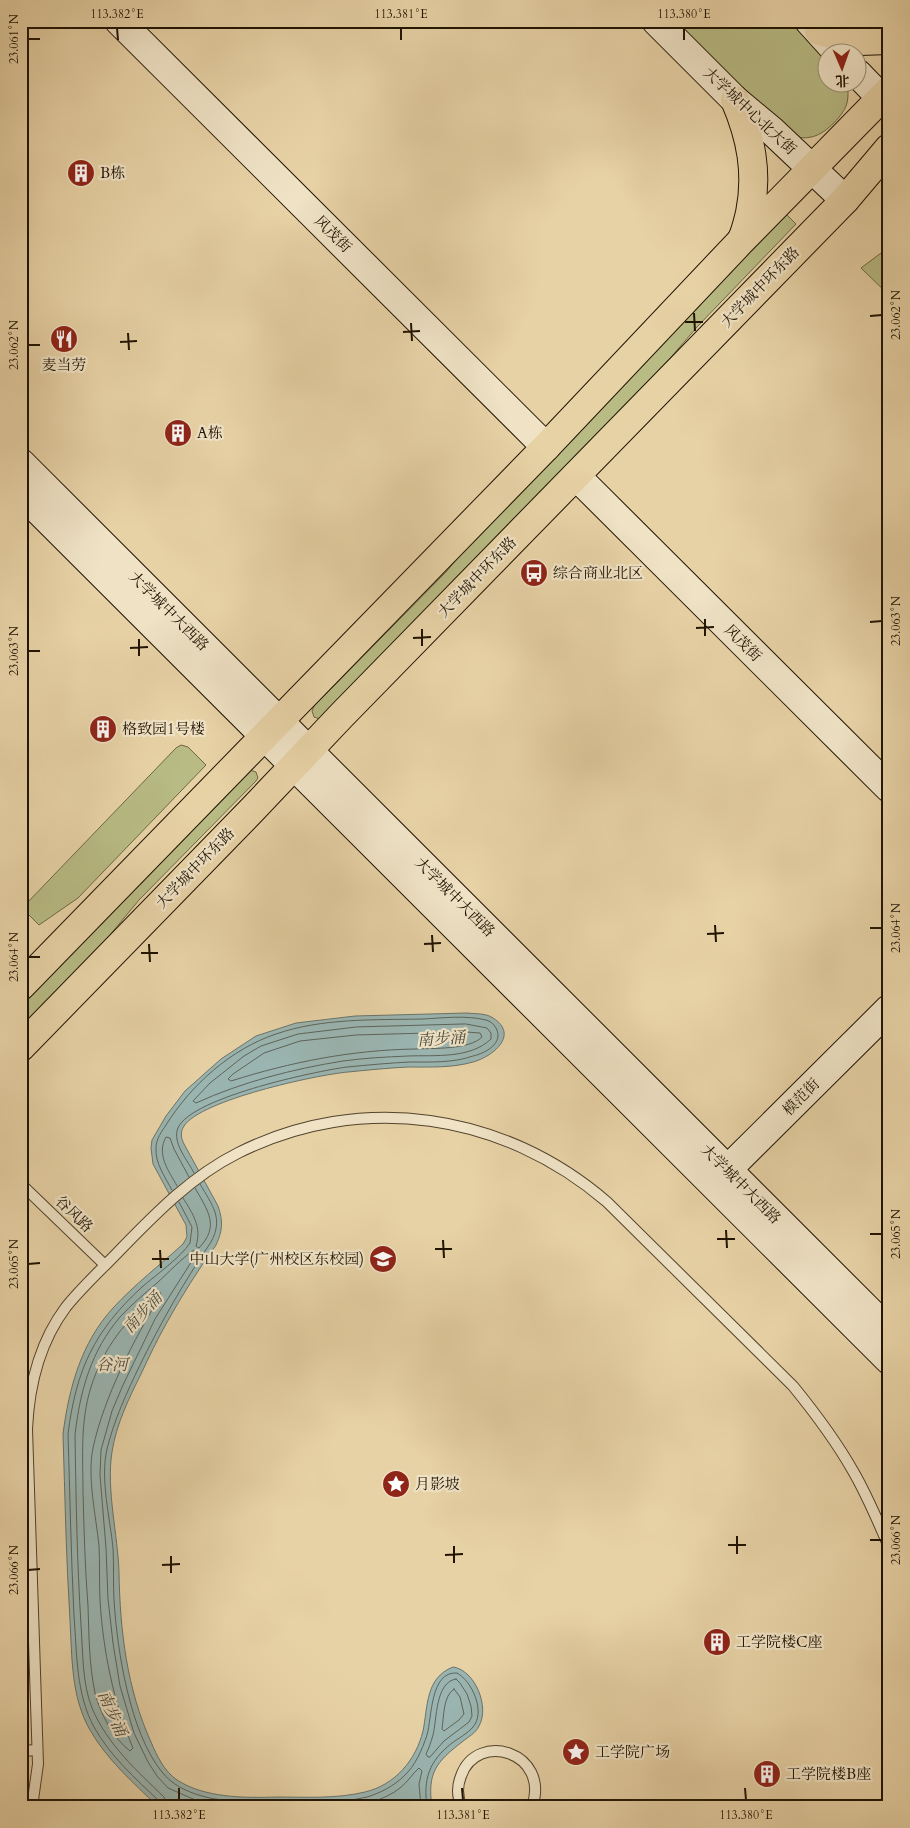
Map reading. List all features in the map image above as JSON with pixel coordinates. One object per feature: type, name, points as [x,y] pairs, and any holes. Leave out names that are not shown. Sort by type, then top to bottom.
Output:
[{"type":"main road","name":"风茂街","points":[[119,21],[546,447]]},
{"type":"main road","name":"大学城中心北大街","points":[[656,21],[735,100],[771,130],[845,200]]},
{"type":"main road","points":[[814,26],[860,41],[889,40]]},
{"type":"main road","points":[[814,26],[828,42]]},
{"type":"main road","points":[[21,986],[546,447],[812,168],[886,98],[868,83]]},
{"type":"main road","points":[[735,100],[745,124],[754,164],[751,206],[744,237],[740,242]]},
{"type":"main road","name":"大学城中环东路","points":[[21,1047],[845,200],[889,148]]},
{"type":"main road","points":[[845,200],[889,178]]},
{"type":"main road","name":"大学城中大西路","points":[[21,463],[272,729],[720,1177],[889,1360]]},
{"type":"main road","name":"风茂街","points":[[576,476],[889,788]]},
{"type":"main road","name":"大学城中大西路","points":[[21,493],[272,729]]},
{"type":"main road","name":"模范街","points":[[720,1177],[889,1009]]},
{"type":"main road","name":"大学城中大西路","points":[[720,1177],[889,1331]]},
{"type":"lane","points":[[32,1807],[36,1787],[37,1750],[27,1428],[28,1401],[37,1365],[50,1332],[66,1308],[105,1265],[165,1205],[201,1175],[237,1153],[265,1141],[329,1123],[369,1118],[402,1117],[438,1121],[472,1128],[530,1150],[572,1175],[607,1202],[793,1386],[852,1469],[873,1509],[889,1547]]},
{"type":"lane","name":"谷风路","points":[[21,1184],[105,1265]]},
{"type":"lane","points":[[21,1751],[37,1750]]},
{"type":"lane","points":[[462,1807],[458,1792],[458,1782],[462,1772],[475,1758],[484,1753],[495,1751],[514,1755],[530,1768],[536,1787],[532,1807]]},
{"type":"green space","points":[[673,21],[790,21],[818,49],[818,92],[848,92],[848,97],[846,106],[840,116],[821,133],[808,138],[788,134]]},
{"type":"green space","points":[[786,214],[796,224],[697,327],[648,384],[320,719],[314,717],[312,711],[314,706],[446,572],[494,515]]},
{"type":"green space","points":[[889,247],[889,295],[861,268]]},
{"type":"green space","points":[[181,745],[188,747],[206,765],[78,898],[39,925],[25,911],[26,904]]},
{"type":"green space","points":[[250,770],[256,772],[258,778],[256,781],[139,900],[80,971],[21,1031],[21,1002],[243,774]]},
{"type":"water","name":"谷河","points":[[467,1013],[490,1016],[501,1025],[504,1031],[504,1038],[495,1050],[473,1062],[449,1066],[400,1067],[348,1072],[311,1078],[235,1098],[195,1116],[184,1126],[181,1133],[182,1140],[218,1206],[221,1216],[220,1235],[216,1245],[163,1330],[128,1402],[114,1442],[110,1481],[126,1659],[136,1701],[156,1753],[165,1768],[177,1780],[212,1794],[238,1797],[332,1797],[376,1789],[386,1784],[403,1770],[415,1752],[423,1731],[429,1694],[437,1678],[453,1667],[468,1675],[478,1690],[483,1709],[479,1726],[474,1733],[453,1749],[435,1769],[431,1785],[432,1807],[158,1807],[121,1771],[104,1751],[90,1730],[79,1704],[71,1648],[63,1434],[73,1383],[78,1367],[93,1336],[113,1308],[138,1283],[183,1244],[187,1237],[186,1225],[153,1164],[152,1140],[166,1116],[185,1091],[221,1059],[256,1036],[296,1023],[355,1016]]},
{"type":"place","name":"B栋","points":[[81,173]]},
{"type":"place","name":"麦当劳","points":[[64,339]]},
{"type":"place","name":"A栋","points":[[178,433]]},
{"type":"place","name":"综合商业北区","points":[[534,573]]},
{"type":"place","name":"格致园1号楼","points":[[103,729]]},
{"type":"place","name":"中山大学(广州校区东校园)","points":[[383,1259]]},
{"type":"place","name":"月影坡","points":[[396,1484]]},
{"type":"place","name":"工学院楼C座","points":[[717,1642]]},
{"type":"place","name":"工学院广场","points":[[576,1752]]},
{"type":"place","name":"工学院楼B座","points":[[767,1774]]},
{"type":"water label","name":"南步涌","points":[[441,1038]]},
{"type":"water label","name":"南步涌","points":[[142,1312]]},
{"type":"water label","name":"南步涌","points":[[113,1713]]}]
